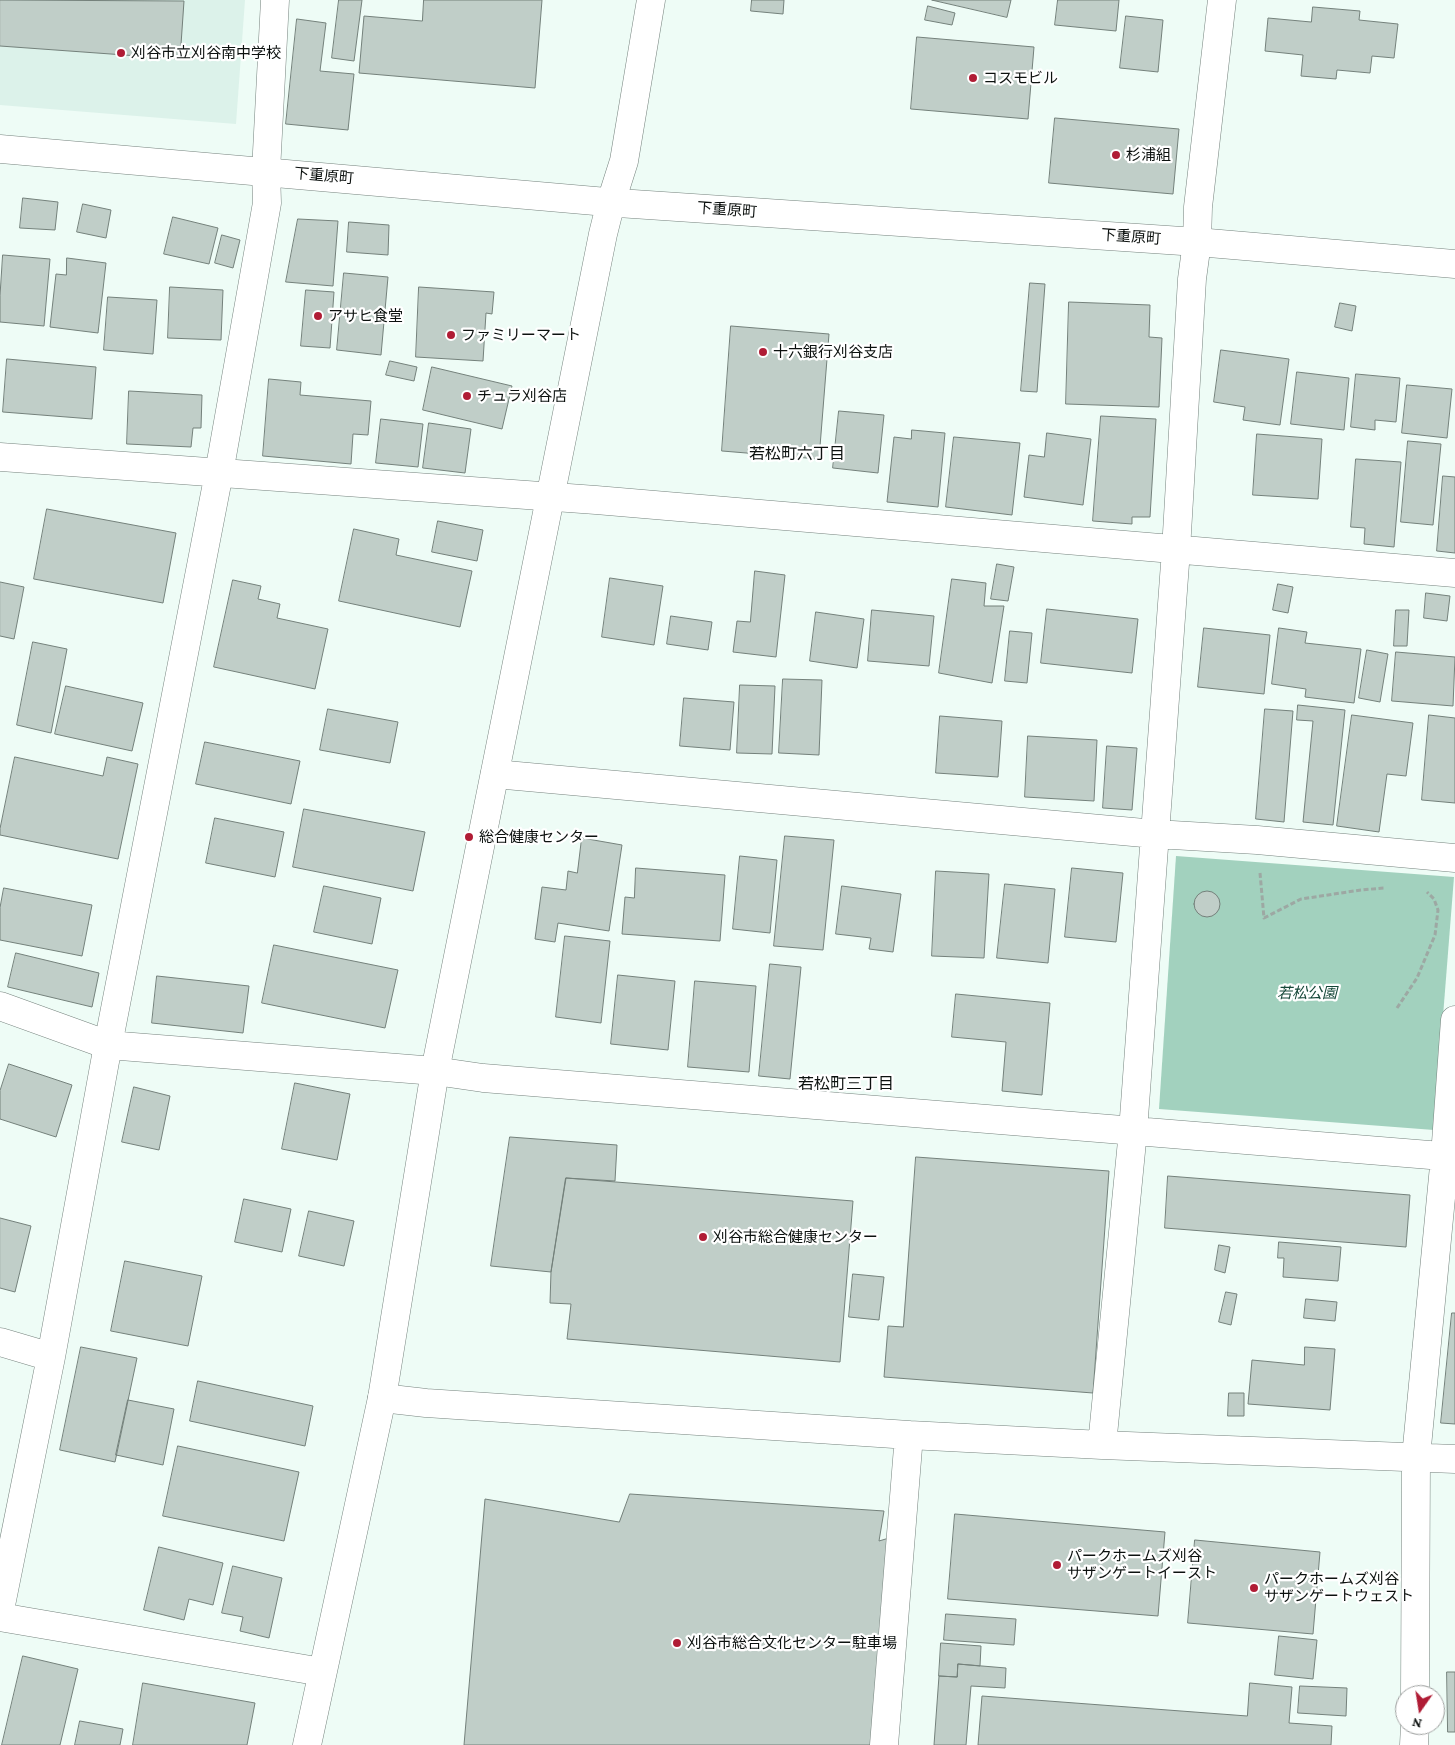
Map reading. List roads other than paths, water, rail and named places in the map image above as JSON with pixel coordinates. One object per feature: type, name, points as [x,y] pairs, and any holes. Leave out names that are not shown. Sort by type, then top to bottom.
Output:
[{"type":"street","points":[[0,1610],[51,1357],[108,1045],[219,473],[266,203],[275,0]]},
{"type":"street","points":[[307,1745],[382,1398],[435,1071],[601,244],[611,202],[624,161],[650,0]]},
{"type":"street","points":[[1102,1446],[1133,1131],[1176,550],[1191,288],[1198,207],[1222,0]]},
{"type":"street","name":"下重原町","points":[[0,149],[611,202],[1196,242],[1455,264]]},
{"type":"street","points":[[0,457],[551,497],[1455,573]]},
{"type":"street","points":[[496,774],[1155,834],[1257,840],[1450,858]]},
{"type":"street","points":[[0,1006],[108,1045],[435,1071],[483,1078],[1450,1156]]},
{"type":"street","points":[[1415,1685],[1416,1456],[1450,1156],[1455,1020]]},
{"type":"street","points":[[0,1342],[51,1357]]},
{"type":"street","points":[[382,1398],[426,1403],[1102,1446],[1416,1456],[1455,1459]]},
{"type":"street","points":[[884,1745],[909,1435]]},
{"type":"street","points":[[0,1617],[322,1672]]},
{"type":"place","name":"刈谷市立刈谷南中学校","points":[[121,53]]},
{"type":"place","name":"コスモビル","points":[[973,78]]},
{"type":"place","name":"杉浦組","points":[[1116,155]]},
{"type":"place","name":"アサヒ食堂","points":[[318,316]]},
{"type":"place","name":"ファミリーマート","points":[[451,335]]},
{"type":"place","name":"十六銀行刈谷支店","points":[[763,352]]},
{"type":"place","name":"チュラ刈谷店","points":[[467,396]]},
{"type":"place","name":"総合健康センター","points":[[469,837]]},
{"type":"place","name":"刈谷市総合健康センター","points":[[703,1237]]},
{"type":"place","name":"パークホームズ刈谷 サザンゲートイースト","points":[[1057,1565]]},
{"type":"place","name":"パークホームズ刈谷 サザンゲートウェスト","points":[[1254,1588]]},
{"type":"place","name":"刈谷市総合文化センター駐車場","points":[[677,1643]]},
{"type":"district","name":"若松町六丁目","points":[[797,454]]},
{"type":"district","name":"若松町三丁目","points":[[846,1084]]},
{"type":"park label","name":"若松公園","points":[[1307,993]]}]
